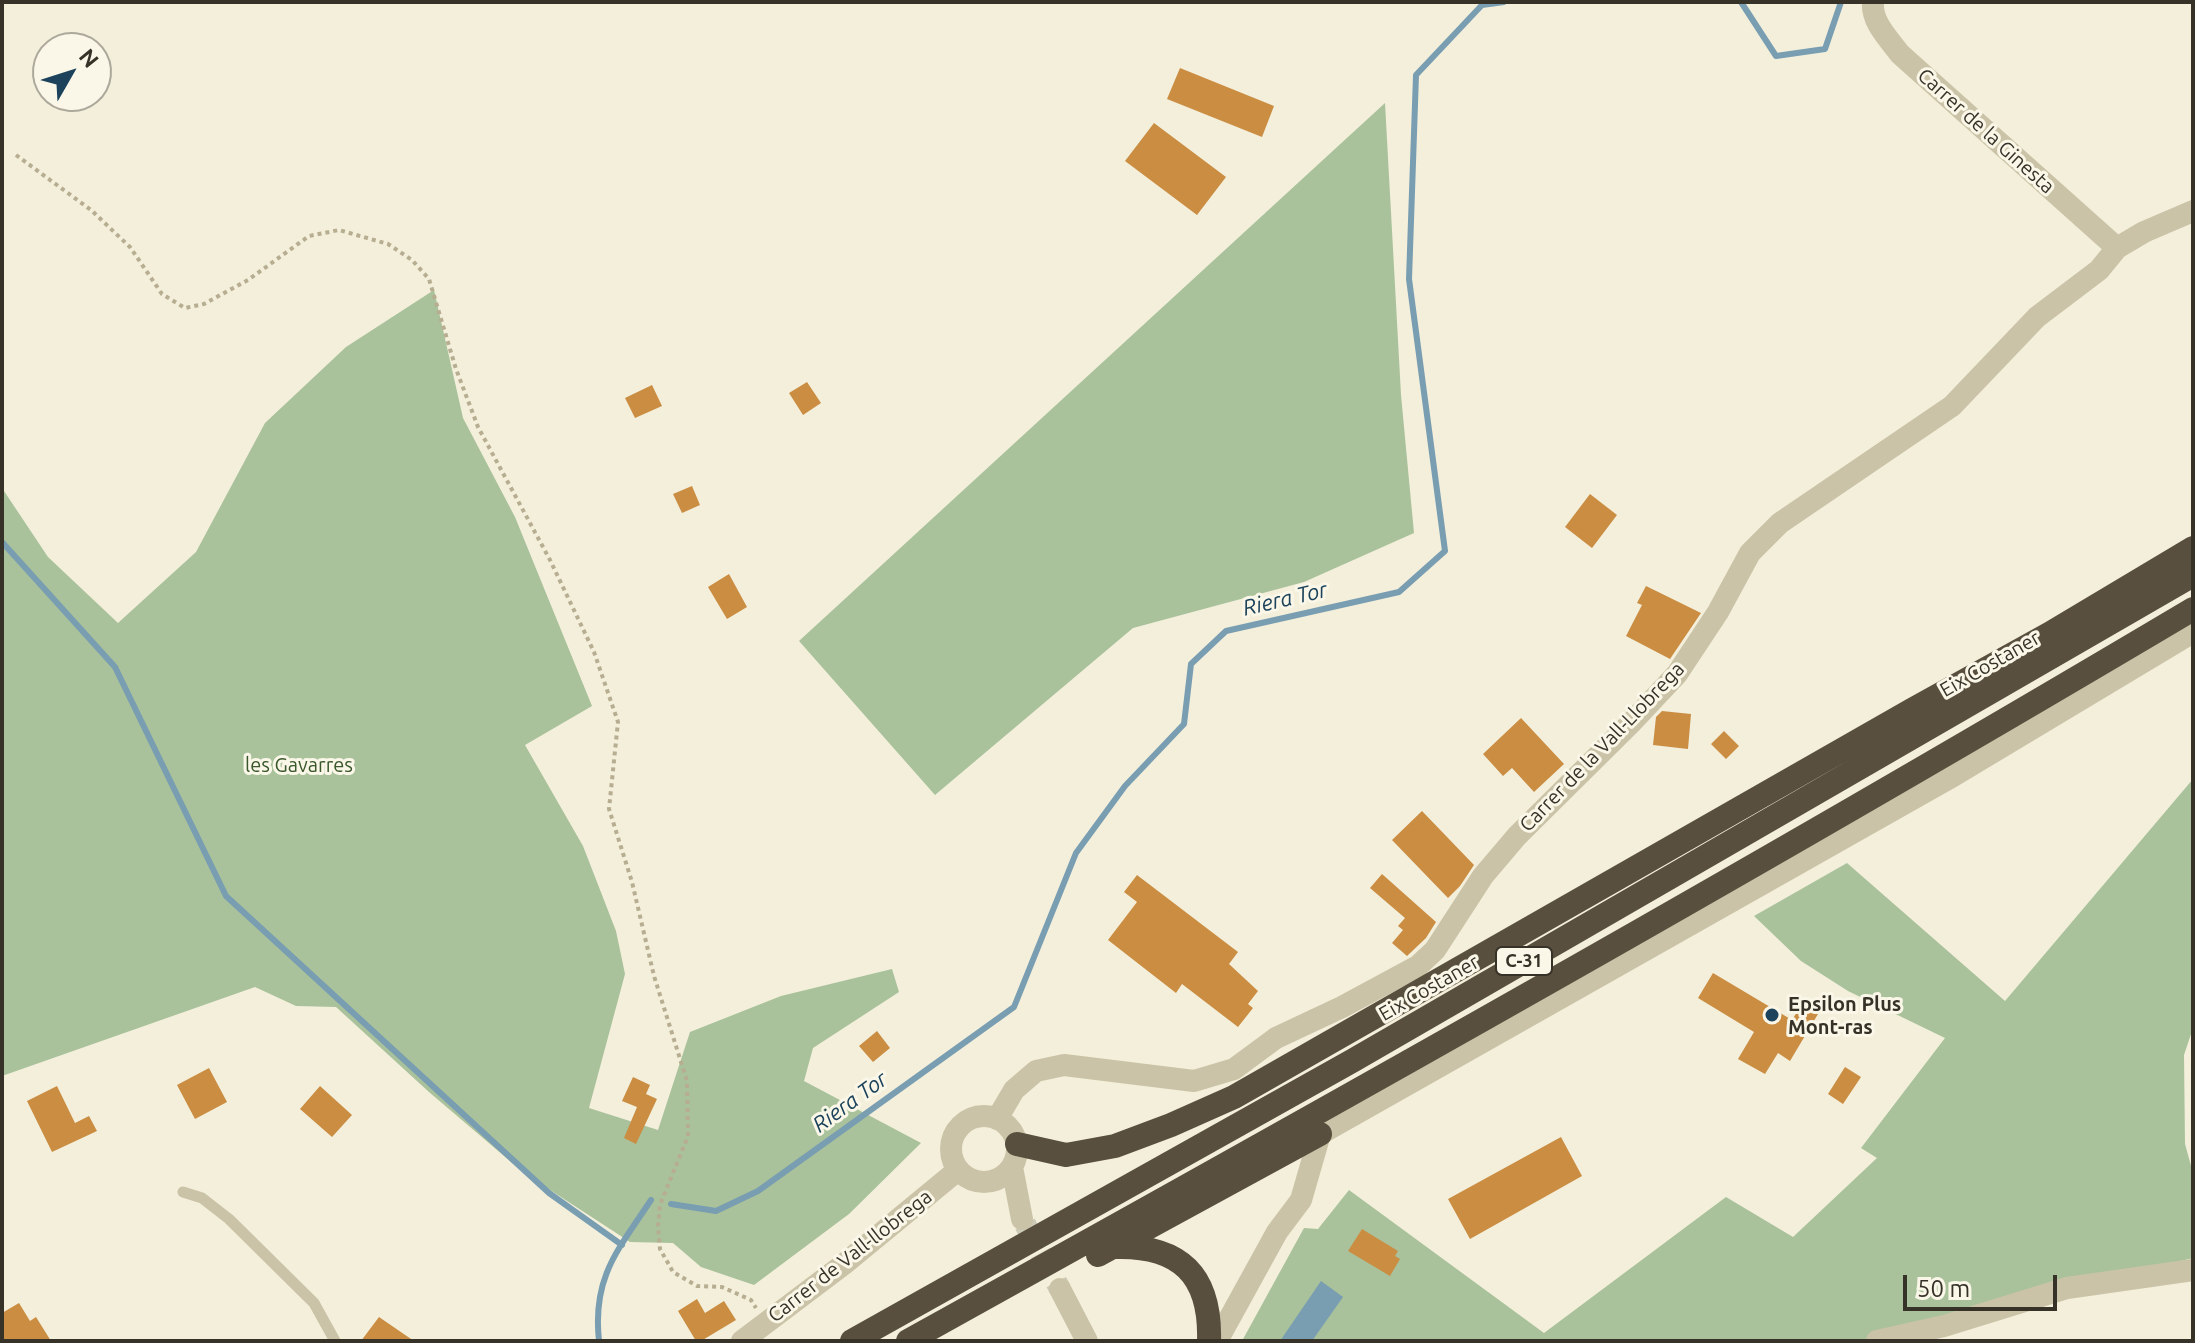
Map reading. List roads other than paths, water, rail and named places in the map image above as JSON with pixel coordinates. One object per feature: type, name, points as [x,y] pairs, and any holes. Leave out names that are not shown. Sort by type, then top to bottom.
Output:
[{"type":"highway","points":[[1015,1156],[1066,1155],[1115,1146],[1234,1097],[2049,634],[2193,548]]},
{"type":"highway","name":"Eix Costaner","points":[[852,1341],[1352,1061],[2193,575]]},
{"type":"highway","name":"C-31","points":[[908,1341],[1370,1085],[1934,763],[2193,609]]},
{"type":"highway","points":[[933,1341],[1320,1134]]},
{"type":"highway","points":[[1112,1247],[1140,1246],[1162,1252],[1193,1274],[1203,1289],[1209,1309],[1209,1341]]},
{"type":"street","name":"Carrer de la Ginesta","points":[[1873,2],[1872,9],[1882,32],[1900,54],[2117,248]]},
{"type":"street","name":"Carrer de la Vall-Llobrega","points":[[997,1119],[1014,1090],[1036,1071],[1064,1065],[1194,1081],[1234,1069],[1276,1038],[1418,966],[1435,950],[1483,876],[1517,836],[1677,674],[1718,612],[1750,553],[1780,523],[1952,406],[2037,317],[2099,270],[2117,248],[2144,232],[2193,211]]},
{"type":"street","points":[[1217,1341],[1277,1232],[1301,1200],[1320,1134],[1948,779],[2193,632]]},
{"type":"street","points":[[985,1183],[1022,1219],[1013,1133],[997,1119],[975,1118],[957,1130],[951,1148],[958,1170],[973,1181],[985,1183],[997,1180],[1015,1156]]},
{"type":"street","name":"Carrer de Vall-llobrega","points":[[742,1341],[844,1264],[958,1170]]},
{"type":"street","points":[[1877,1341],[1944,1326],[2067,1288],[2193,1270]]},
{"type":"street","points":[[1060,1289],[1087,1341]]},
{"type":"lane","points":[[183,1192],[202,1198],[229,1219],[314,1303],[335,1341]]},
{"type":"water","points":[[1321,1281],[1343,1297],[1312,1341],[1280,1341]]},
{"type":"waterway","name":"Riera Tor","points":[[671,1204],[716,1211],[758,1191],[1014,1007],[1076,853],[1125,786],[1184,724],[1191,664],[1226,631],[1399,592],[1445,551],[1409,279],[1416,75],[1482,5],[1504,2]]},
{"type":"waterway","name":"Riera Tor","points":[[1741,2],[1776,56],[1825,49],[1841,2]]},
{"type":"waterway","points":[[2,542],[115,667],[226,896],[549,1193],[622,1245]]},
{"type":"waterway","name":"Riera Tor","points":[[599,1341],[598,1319],[604,1281],[618,1250],[651,1200]]},
{"type":"tunnel","points":[[1025,1224],[1060,1289]]},
{"type":"place","name":"Epsilon Plus Mont-ras","points":[[1772,1015]]},
{"type":"park label","name":"les Gavarres","points":[[299,765]]}]
